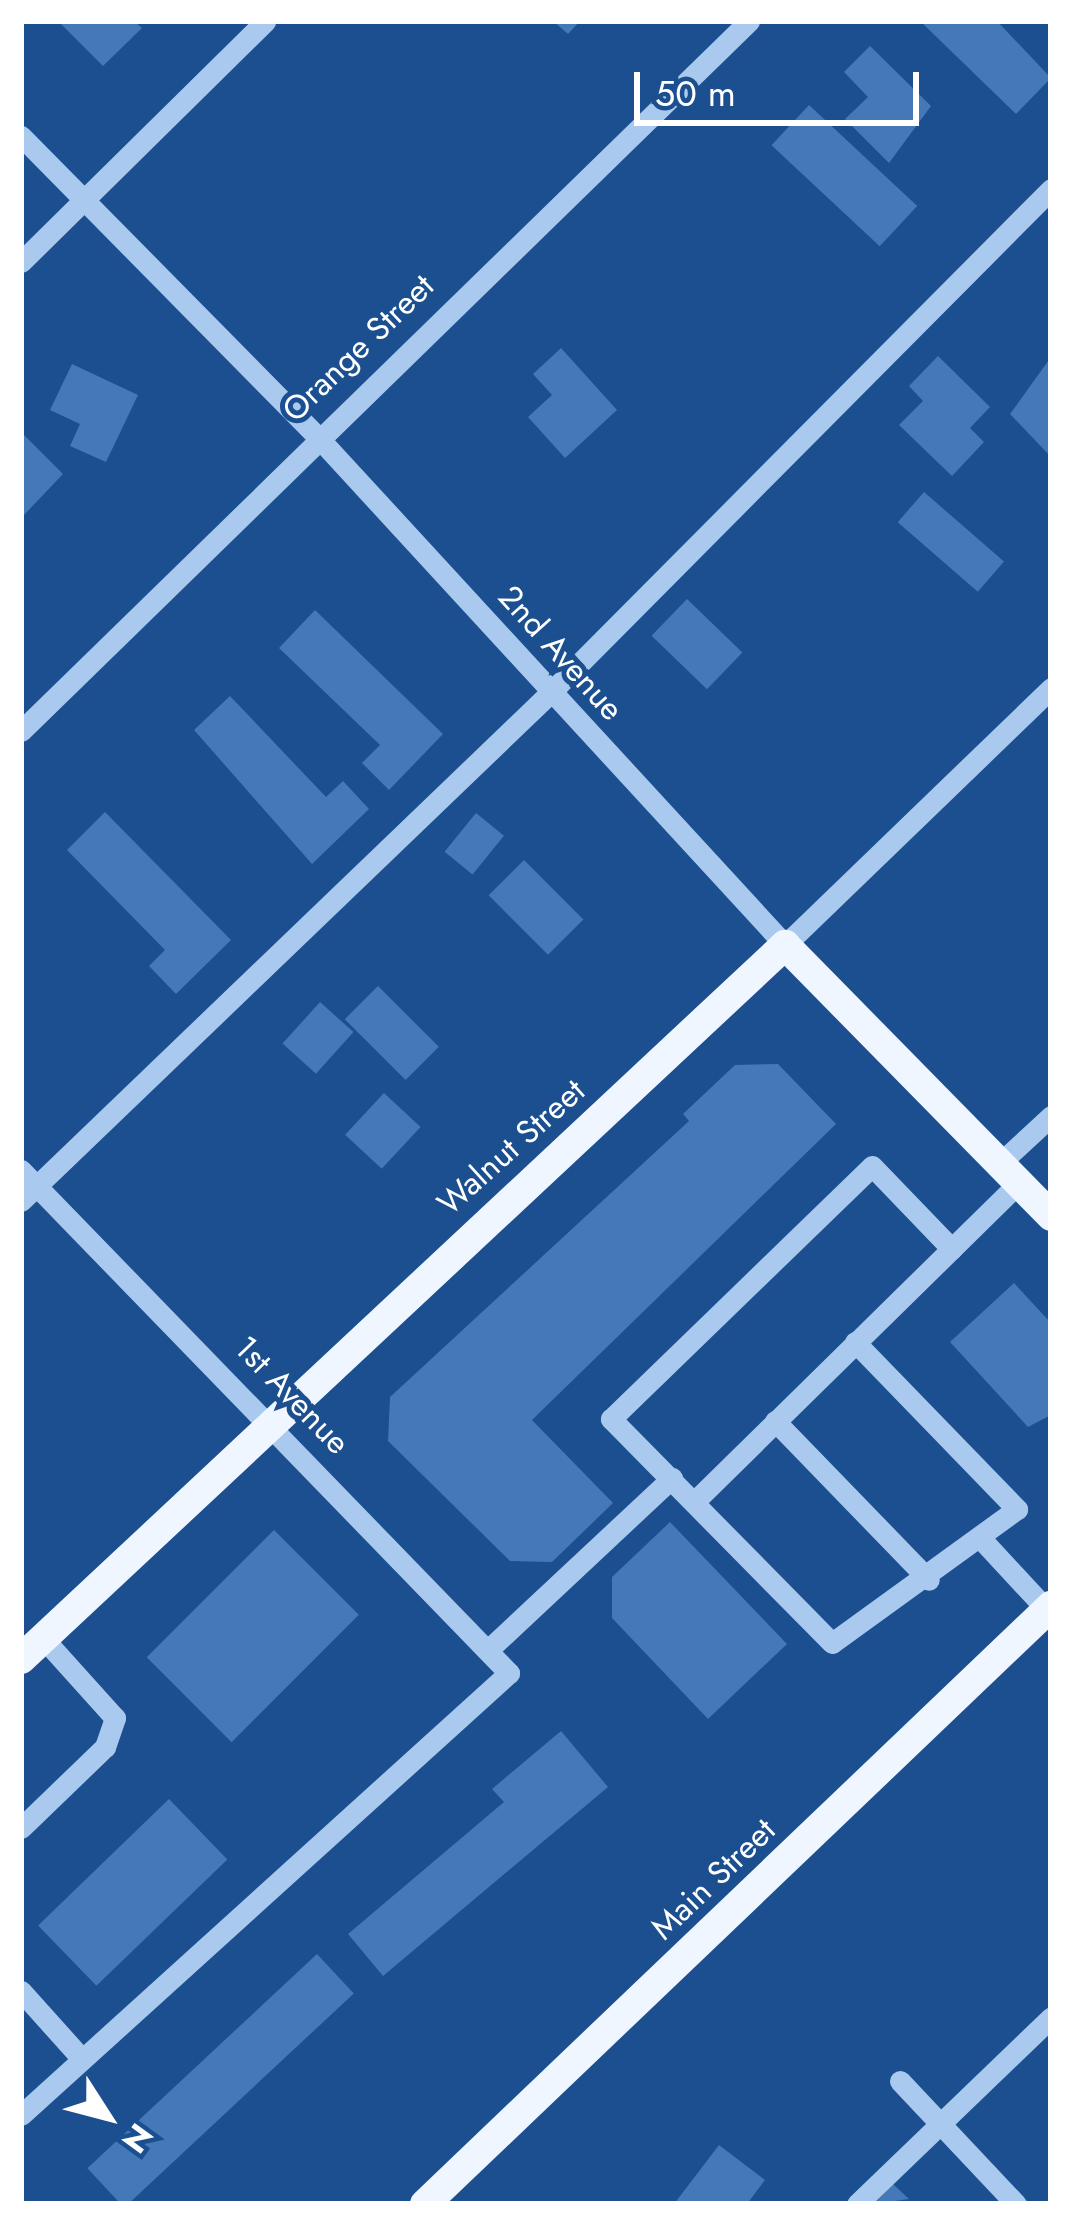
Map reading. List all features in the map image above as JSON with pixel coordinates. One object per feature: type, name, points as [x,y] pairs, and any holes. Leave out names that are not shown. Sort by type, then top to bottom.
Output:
[{"type":"main road","name":"2nd Avenue","points":[[784,945],[1051,1216]]},
{"type":"main road","name":"Walnut Street","points":[[32,1649],[270,1417],[784,945]]},
{"type":"main road","name":"Main Street","points":[[425,2204],[1049,1608]]},
{"type":"street","points":[[21,262],[265,21]]},
{"type":"street","name":"Orange Street","points":[[21,731],[315,434],[749,21]]},
{"type":"street","name":"2nd Avenue","points":[[21,136],[315,434],[548,695],[784,945]]},
{"type":"street","points":[[26,1185],[548,695],[1051,189]]},
{"type":"street","name":"Walnut Street","points":[[784,945],[1051,688]]},
{"type":"street","points":[[695,1501],[952,1249],[1051,1116]]},
{"type":"street","points":[[855,1342],[1017,1509],[984,1542],[832,1643],[611,1419],[872,1166],[952,1249]]},
{"type":"street","name":"1st Avenue","points":[[26,1185],[270,1417],[509,1673],[82,2060]]},
{"type":"street","points":[[775,1421],[928,1580]]},
{"type":"street","points":[[488,1650],[672,1478]]},
{"type":"street","points":[[984,1542],[1049,1608]]},
{"type":"street","points":[[21,1828],[106,1747],[115,1718],[32,1649]]},
{"type":"street","points":[[21,1991],[82,2060],[21,2115]]},
{"type":"street","points":[[857,2204],[1051,2017]]},
{"type":"street","points":[[900,2081],[1016,2204]]},
{"type":"building","points":[[58,21],[134,21],[142,28],[103,66]]},
{"type":"building","points":[[553,21],[580,21],[568,34]]},
{"type":"building","points":[[920,21],[997,21],[1051,78],[1016,114]]},
{"type":"building","points":[[870,46],[931,106],[889,163],[845,119],[868,97],[844,72]]},
{"type":"building","points":[[809,105],[917,206],[880,246],[771,145]]},
{"type":"building","points":[[561,348],[617,410],[565,458],[528,417],[552,395],[533,374]]},
{"type":"building","points":[[938,356],[990,407],[970,428],[984,442],[952,476],[899,425],[923,401],[909,386]]},
{"type":"building","points":[[1051,357],[1051,457],[1010,414]]},
{"type":"building","points":[[72,364],[138,395],[106,462],[70,446],[80,424],[50,410]]},
{"type":"building","points":[[21,432],[63,474],[24,515],[21,512]]},
{"type":"building","points":[[924,492],[1004,562],[978,592],[898,522]]},
{"type":"building","points":[[687,599],[742,652],[707,689],[652,636]]},
{"type":"building","points":[[315,610],[443,734],[389,790],[362,763],[380,745],[279,648]]},
{"type":"building","points":[[230,696],[326,797],[343,781],[369,809],[312,864],[194,730]]},
{"type":"building","points":[[105,812],[231,940],[176,994],[149,966],[165,950],[67,850]]},
{"type":"building","points":[[476,813],[504,836],[473,875],[445,852]]},
{"type":"building","points":[[524,860],[583,919],[548,955],[489,895]]},
{"type":"building","points":[[378,986],[439,1047],[406,1080],[345,1019]]},
{"type":"building","points":[[320,1002],[353,1032],[316,1074],[283,1044]]},
{"type":"building","points":[[778,1064],[836,1124],[532,1420],[613,1503],[552,1562],[510,1561],[388,1441],[390,1397],[689,1121],[683,1114],[735,1065]]},
{"type":"building","points":[[384,1093],[421,1127],[382,1169],[345,1135]]},
{"type":"building","points":[[1014,1283],[1051,1323],[1051,1415],[1028,1427],[950,1342]]},
{"type":"building","points":[[670,1522],[787,1644],[708,1719],[612,1618],[612,1577]]},
{"type":"building","points":[[274,1530],[359,1615],[232,1742],[147,1657]]},
{"type":"building","points":[[561,1731],[608,1787],[383,1976],[348,1934],[504,1802],[492,1789]]},
{"type":"building","points":[[169,1799],[227,1859],[96,1986],[38,1925]]},
{"type":"building","points":[[317,1954],[354,1993],[128,2204],[121,2204],[87,2168]]},
{"type":"building","points":[[719,2145],[765,2180],[747,2204],[674,2204]]},
{"type":"building","points":[[893,2184],[909,2199],[874,2204]]}]
